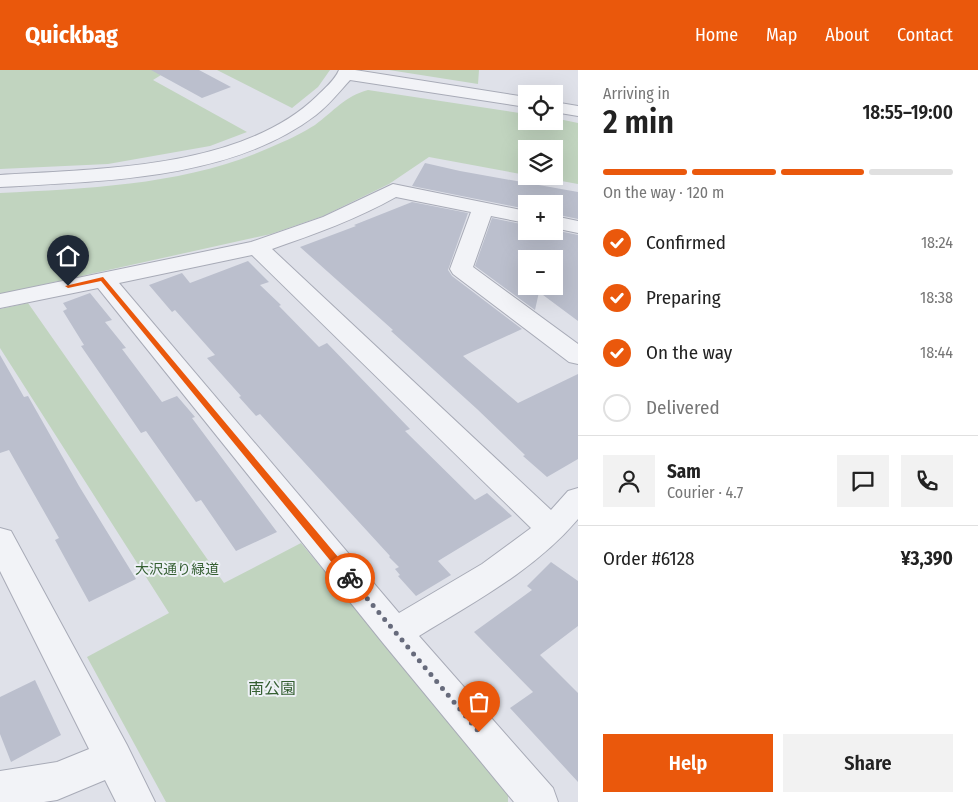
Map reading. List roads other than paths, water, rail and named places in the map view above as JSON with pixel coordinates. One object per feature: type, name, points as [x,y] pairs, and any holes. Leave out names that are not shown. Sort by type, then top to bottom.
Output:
[{"type":"street","points":[[0,181],[115,174],[188,162],[226,152],[273,134],[303,116],[332,91],[346,72],[518,101]]},
{"type":"street","points":[[563,108],[578,111]]},
{"type":"street","points":[[0,301],[257,247],[330,221],[365,206],[393,190],[518,215]]},
{"type":"street","points":[[482,208],[460,269],[578,356]]},
{"type":"street","points":[[563,224],[578,227]]},
{"type":"street","points":[[257,247],[551,528]]},
{"type":"street","points":[[103,279],[395,633],[539,802]]},
{"type":"street","points":[[395,633],[524,552],[551,528],[578,499]]},
{"type":"street","points":[[0,540],[136,802]]},
{"type":"street","points":[[0,790],[58,781],[114,758]]},
{"type":"park label","name":"大沢通り緑道","points":[[177,569]]},
{"type":"park label","name":"南公園","points":[[272,688]]}]
